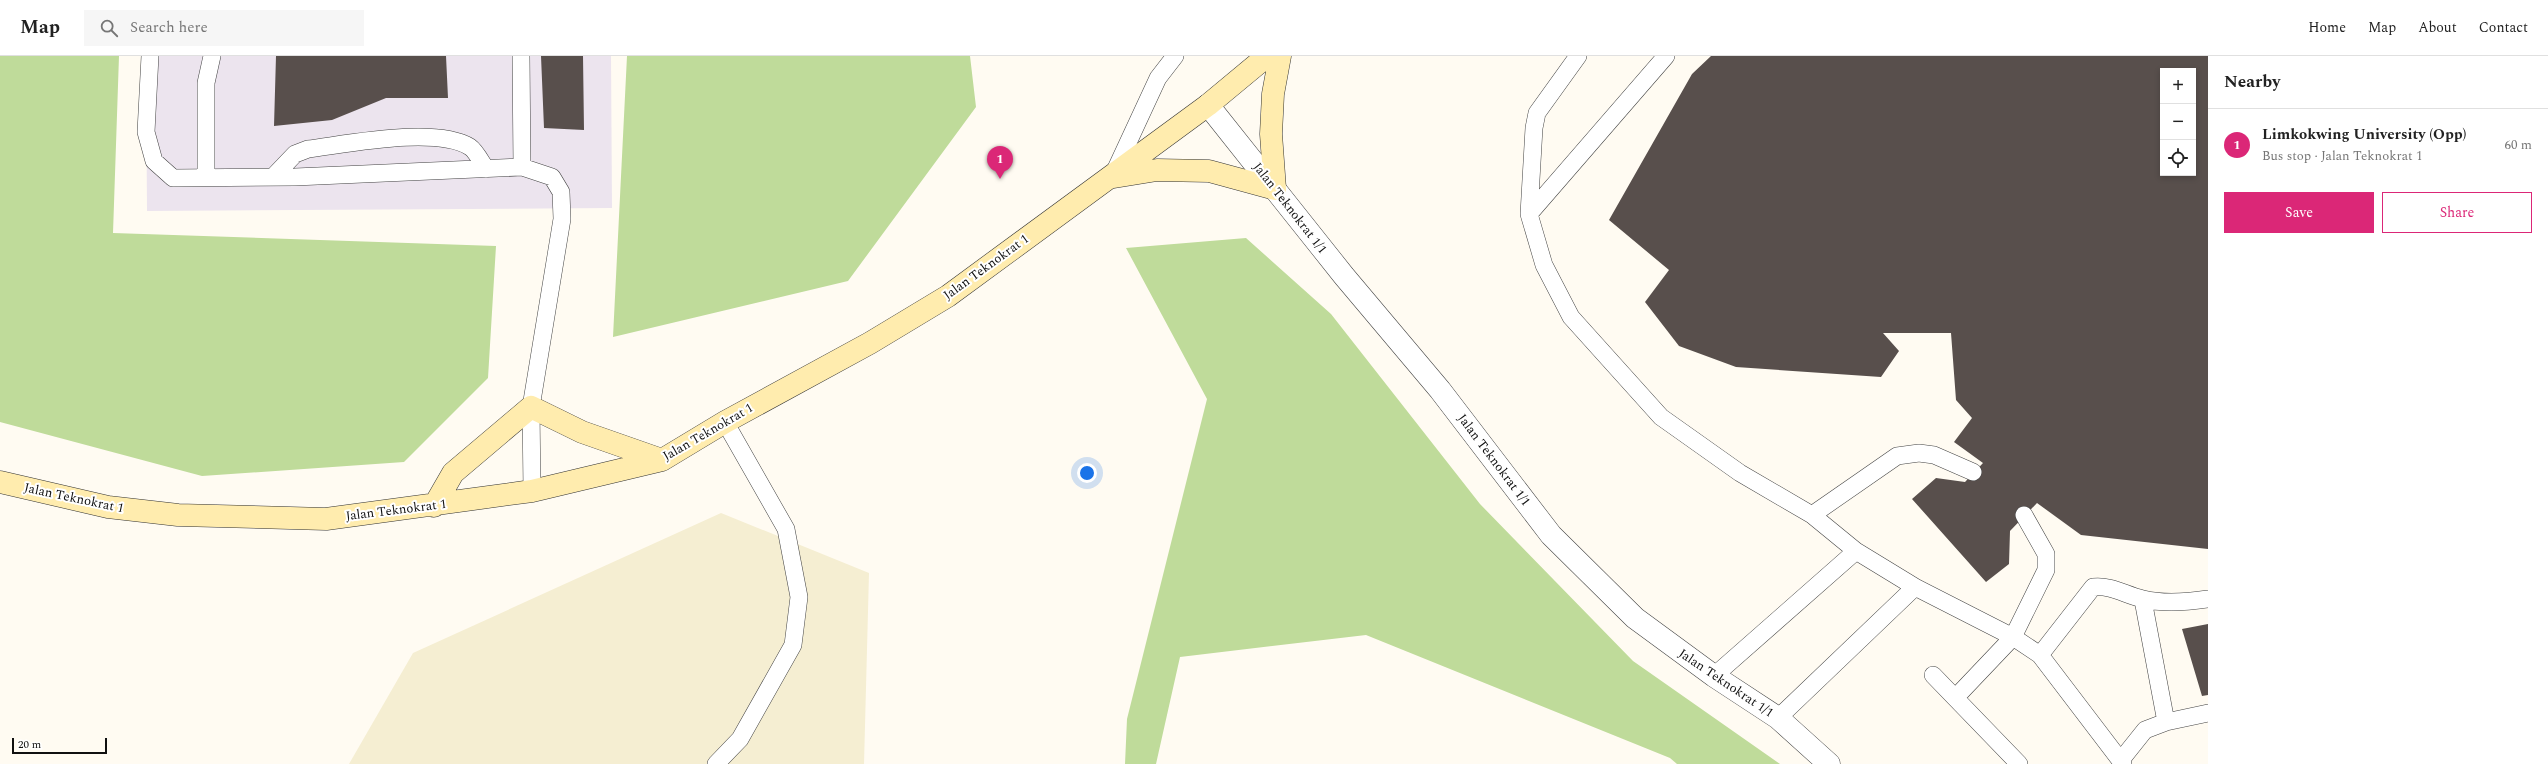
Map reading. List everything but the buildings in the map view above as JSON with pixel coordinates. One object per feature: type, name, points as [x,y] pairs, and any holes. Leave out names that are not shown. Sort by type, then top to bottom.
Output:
[{"type":"main road","name":"Jalan Teknokrat 1","points":[[0,482],[108,507],[178,515],[326,519],[434,506],[532,491],[662,460],[725,422],[870,343],[948,296],[1208,105],[1268,56]]},
{"type":"main road","points":[[1112,177],[1158,170],[1209,170],[1275,189],[1271,134],[1273,94],[1280,56]]},
{"type":"main road","points":[[434,506],[452,473],[531,406],[582,432],[662,460]]},
{"type":"street","name":"Jalan Teknokrat 1/1","points":[[1208,105],[1344,276],[1440,390],[1551,535],[1635,618],[1714,676],[1778,718],[1829,764]]},
{"type":"lane","points":[[150,56],[146,132],[154,161],[173,178],[273,177],[522,167],[552,177],[561,192],[562,212],[531,406],[532,491]]},
{"type":"lane","points":[[206,178],[206,83],[212,56]]},
{"type":"lane","points":[[521,56],[522,167]]},
{"type":"lane","points":[[1112,177],[1158,78],[1175,56]]},
{"type":"lane","points":[[1578,56],[1537,113],[1534,128],[1529,214],[1544,265],[1571,316],[1661,418],[1740,473],[1812,515],[1856,551],[1915,587],[2013,637],[2040,654],[2122,762],[2146,730],[2166,722],[2208,713]]},
{"type":"lane","points":[[1529,214],[1666,56]]},
{"type":"lane","points":[[273,177],[295,154],[308,148],[414,136],[454,141],[471,147],[486,169]]},
{"type":"lane","points":[[716,764],[740,739],[793,645],[799,597],[786,529],[725,422]]},
{"type":"lane","points":[[1812,515],[1897,456],[1919,453],[1934,455],[1973,472]]},
{"type":"lane","points":[[1956,697],[2013,637],[2046,570],[2046,554],[2024,515]]},
{"type":"lane","points":[[1714,676],[1856,551]]},
{"type":"lane","points":[[2040,654],[2093,586],[2106,586],[2143,600],[2191,601],[2208,599]]},
{"type":"lane","points":[[1778,718],[1915,587]]},
{"type":"lane","points":[[2143,600],[2166,722]]},
{"type":"lane","points":[[1933,675],[1956,697],[2019,764]]},
{"type":"shaded area","points":[[146,56],[611,56],[612,208],[147,211]]},
{"type":"shaded area","points":[[721,513],[869,573],[864,764],[349,764],[413,653]]},
{"type":"green space","points":[[0,56],[119,56],[113,233],[496,246],[488,378],[404,462],[202,476],[0,422]]},
{"type":"green space","points":[[627,56],[970,56],[976,107],[848,281],[613,337]]},
{"type":"green space","points":[[1246,238],[1331,314],[1480,504],[1633,661],[1780,764],[1677,764],[1670,758],[1366,635],[1180,657],[1156,764],[1125,764],[1127,719],[1207,399],[1126,248]]},
{"type":"place","name":"Limkokwing University (Opp)","points":[[1000,179]]}]
